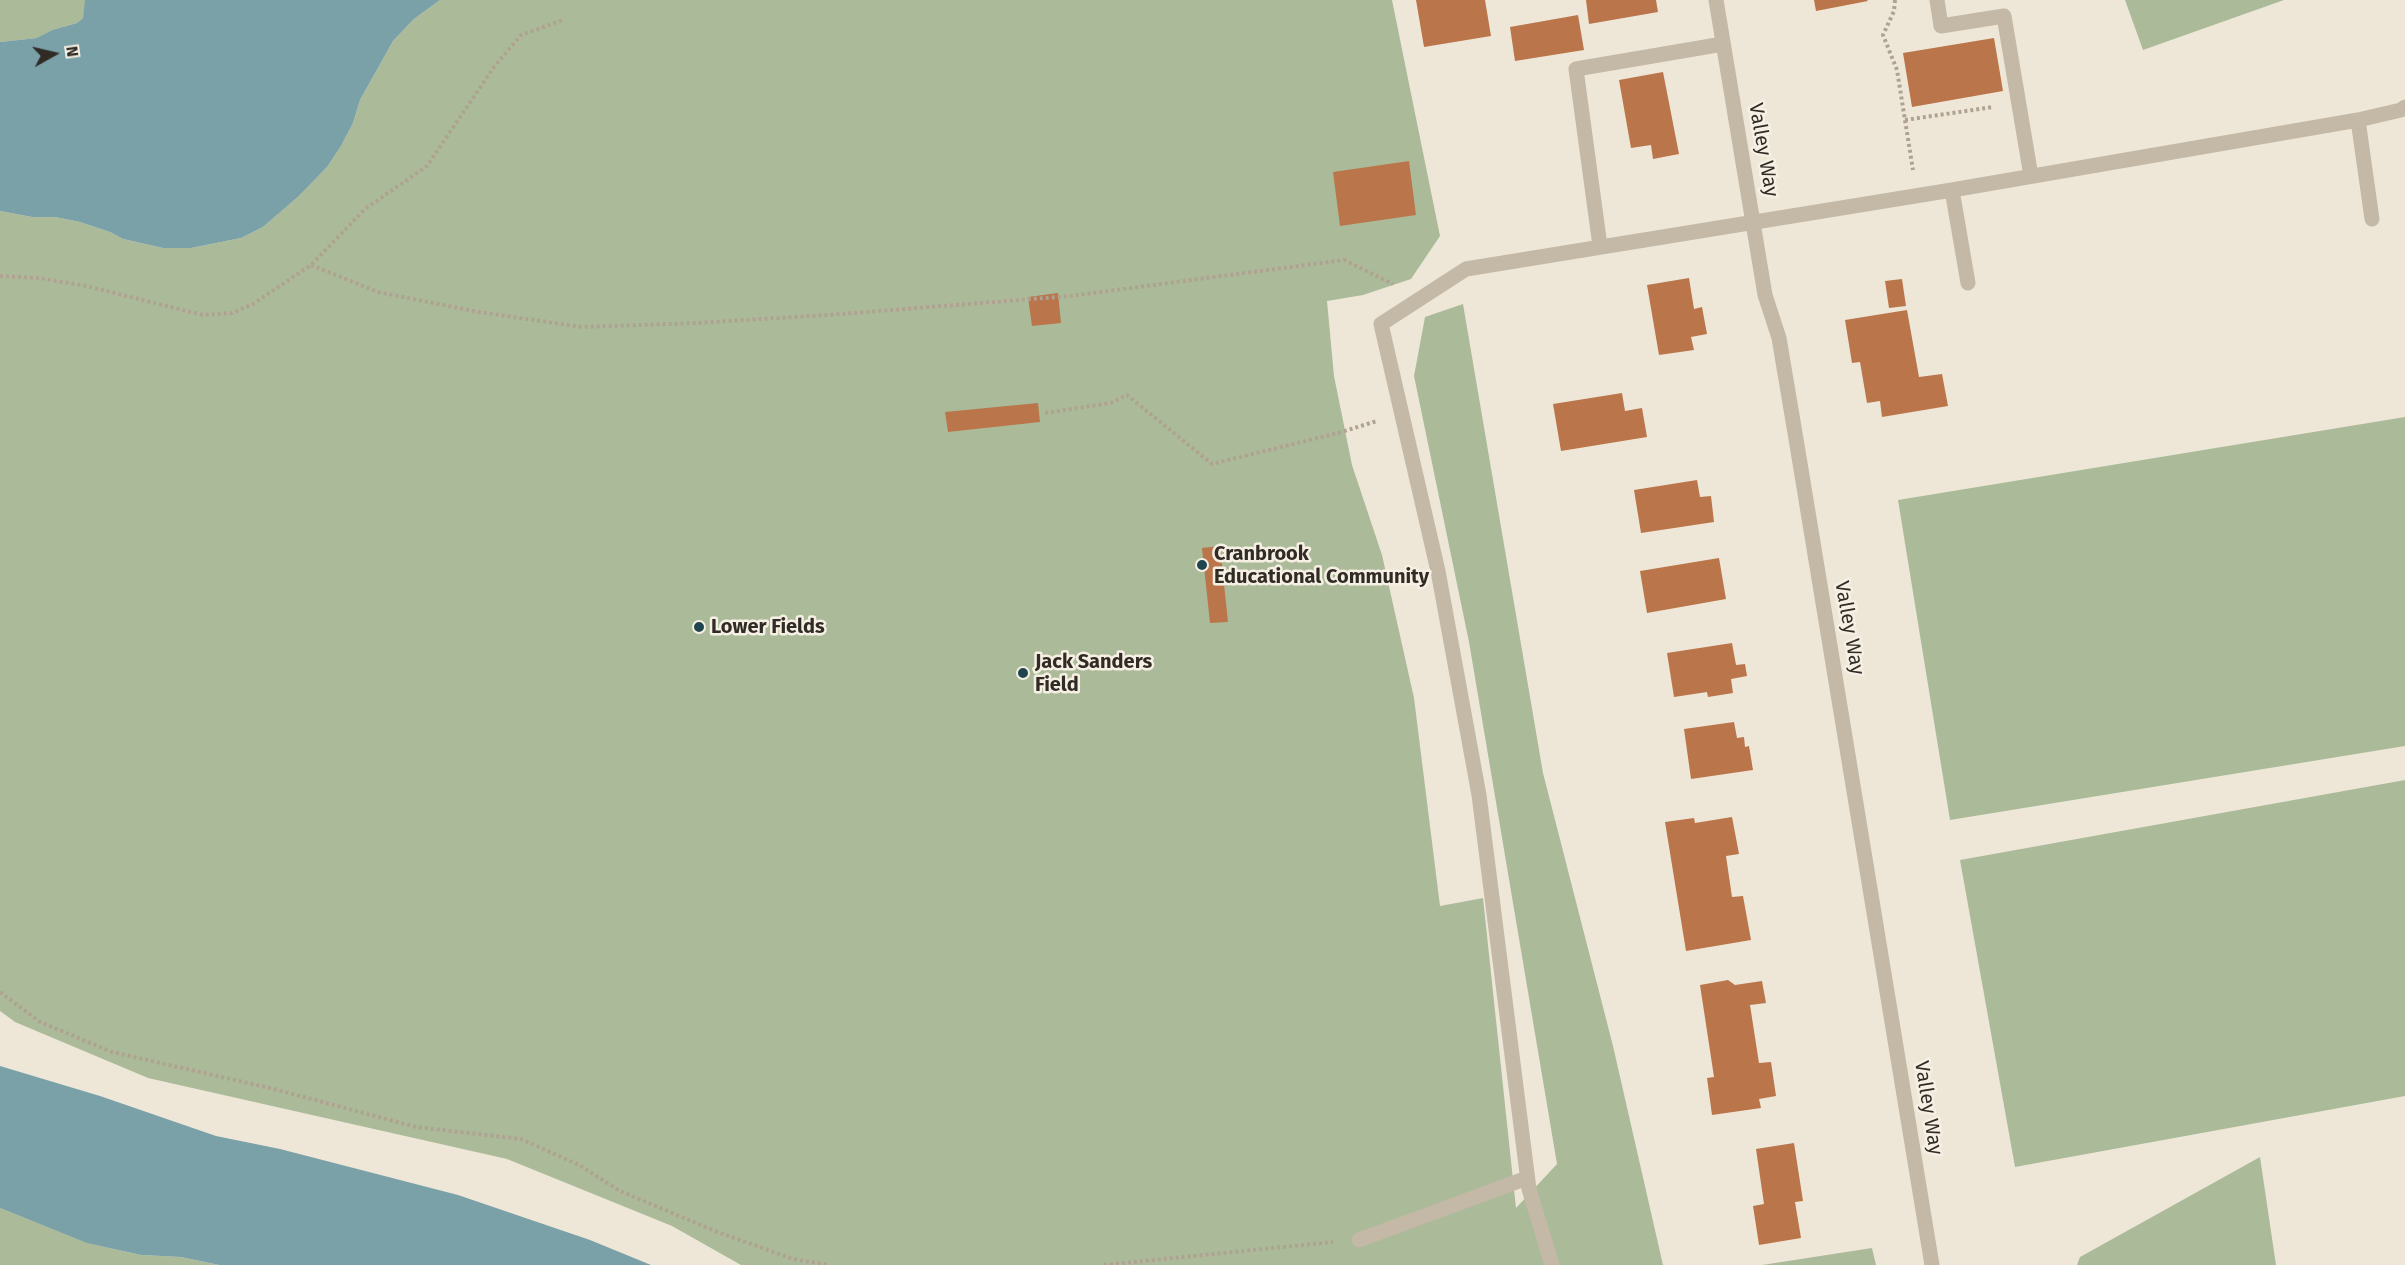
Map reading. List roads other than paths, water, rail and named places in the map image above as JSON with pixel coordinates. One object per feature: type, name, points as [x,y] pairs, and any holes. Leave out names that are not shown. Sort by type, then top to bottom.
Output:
[{"type":"street","name":"Valley Way","points":[[1716,0],[1765,296],[1779,338],[1932,1265]]},
{"type":"street","points":[[1937,0],[1941,26],[2004,16],[2031,176]]},
{"type":"street","points":[[1600,246],[1576,69],[1723,44]]},
{"type":"street","points":[[1552,1265],[1527,1178],[1479,795],[1438,571],[1381,324],[1466,268],[1952,190],[2358,120],[2401,110],[2405,107]]},
{"type":"street","points":[[2358,120],[2372,219]]},
{"type":"street","points":[[1952,190],[1968,284]]},
{"type":"street","points":[[1359,1240],[1527,1178]]},
{"type":"water","points":[[85,0],[440,0],[414,19],[393,41],[360,100],[353,123],[341,146],[327,167],[299,196],[263,227],[241,238],[191,248],[163,248],[123,239],[80,222],[0,211],[0,42],[37,38],[52,30],[77,23],[83,18]]},
{"type":"water","points":[[0,1066],[100,1096],[216,1136],[280,1149],[458,1195],[590,1240],[651,1265],[219,1265],[181,1257],[141,1255],[87,1243],[0,1208]]},
{"type":"place","name":"Cranbrook Educational Community","points":[[1202,565]]},
{"type":"place","name":"Lower Fields","points":[[699,627]]},
{"type":"place","name":"Jack Sanders Field","points":[[1023,673]]}]
